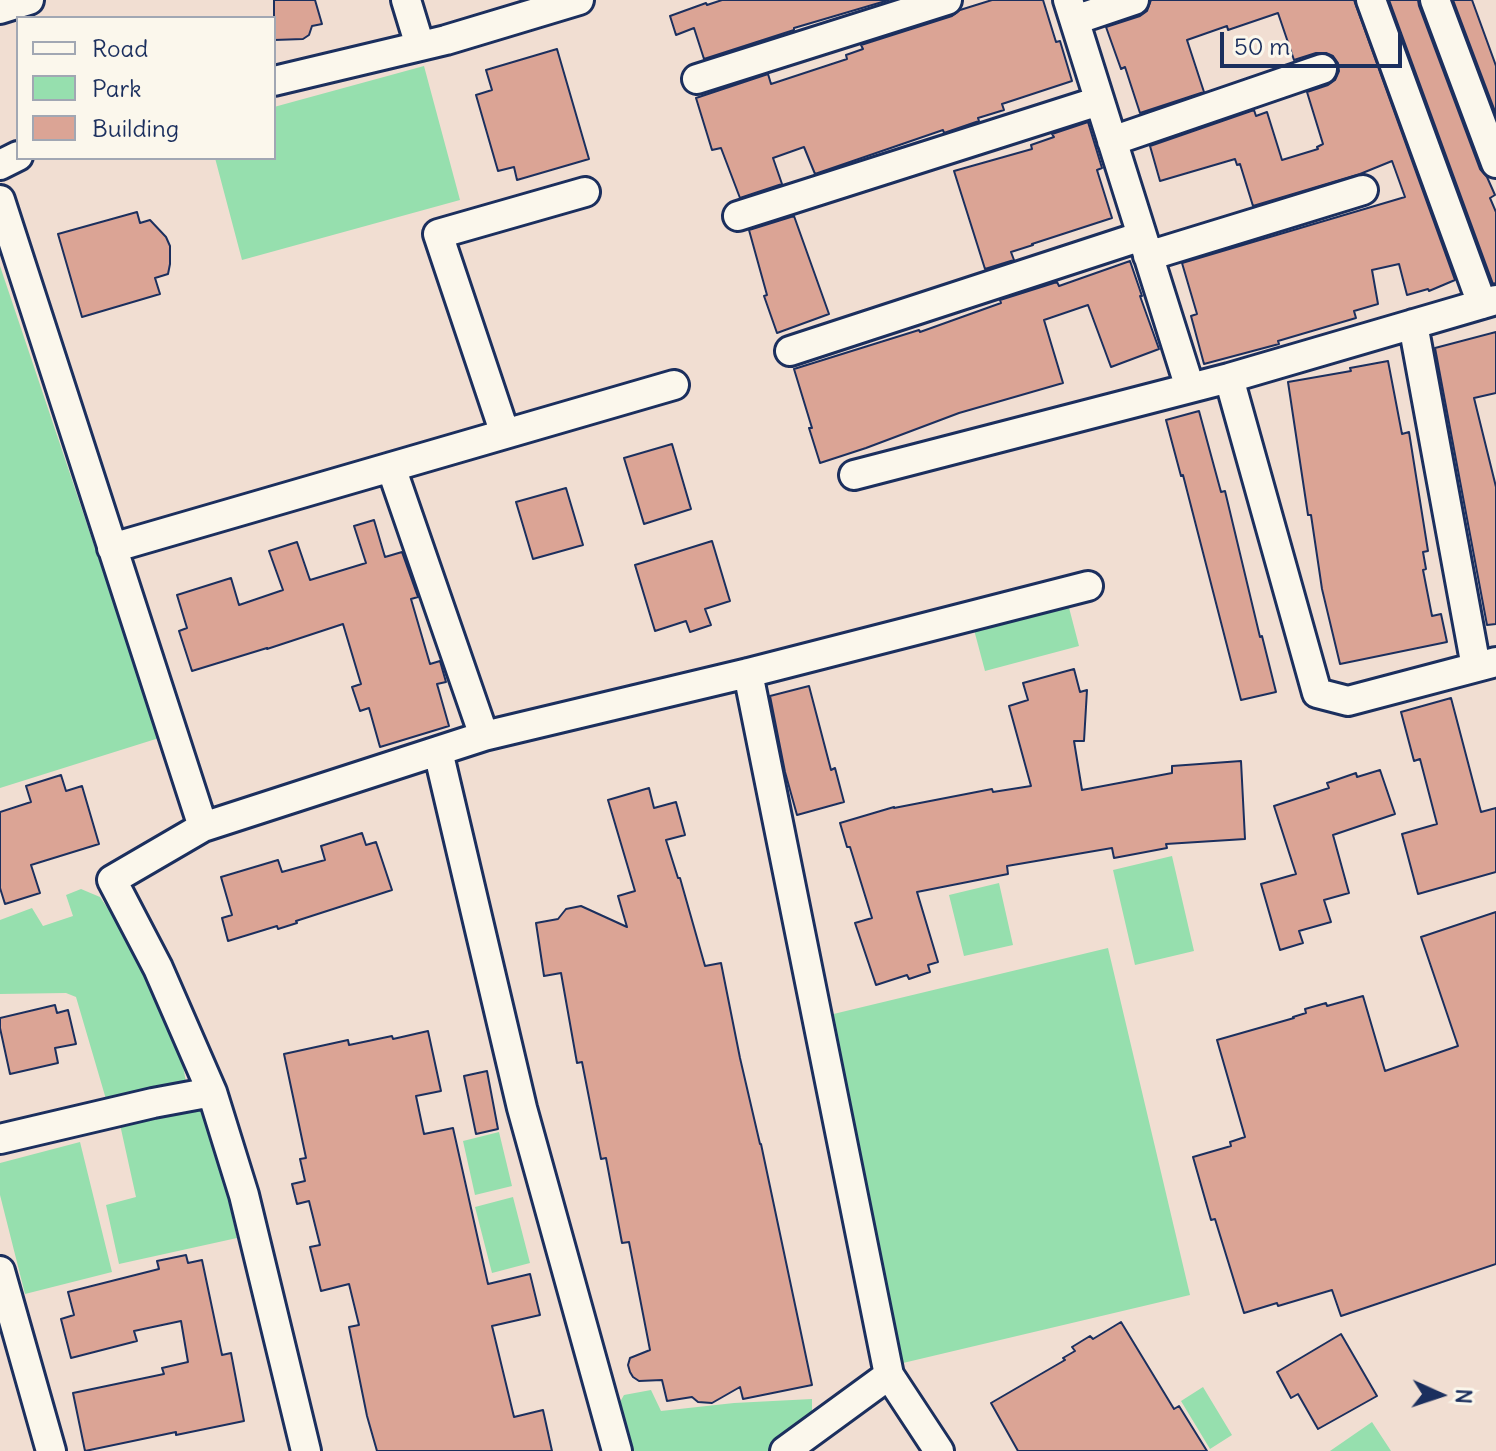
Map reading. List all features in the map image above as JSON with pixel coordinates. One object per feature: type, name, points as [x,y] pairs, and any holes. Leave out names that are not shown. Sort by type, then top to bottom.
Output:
[{"type":"street","points":[[0,9],[29,0]]},
{"type":"street","points":[[406,0],[420,46]]},
{"type":"street","points":[[276,81],[420,46],[579,0]]},
{"type":"street","points":[[697,79],[947,0]]},
{"type":"street","points":[[1134,0],[1072,10],[1190,388]]},
{"type":"street","points":[[854,475],[1229,378],[1489,302],[1371,0]]},
{"type":"street","points":[[1435,0],[1496,163]]},
{"type":"street","points":[[1112,141],[1322,69]]},
{"type":"street","points":[[738,216],[1099,101]]},
{"type":"street","points":[[790,351],[1145,246],[1363,190]]},
{"type":"street","points":[[505,434],[438,234],[585,192]]},
{"type":"street","points":[[0,200],[203,827]]},
{"type":"street","points":[[1229,378],[1317,693],[1348,701],[1486,664],[1413,324]]},
{"type":"street","points":[[112,548],[674,385]]},
{"type":"street","points":[[391,467],[484,736]]},
{"type":"street","points":[[306,1451],[244,1195],[212,1092],[158,968],[112,880],[203,827],[484,736],[748,673],[1088,586]]},
{"type":"street","points":[[748,673],[889,1375],[939,1451]]},
{"type":"street","points":[[438,751],[522,1108],[617,1451]]},
{"type":"street","points":[[0,1139],[212,1092]]},
{"type":"street","points":[[0,1271],[51,1451]]},
{"type":"street","points":[[785,1451],[889,1375]]},
{"type":"green space","points":[[424,66],[460,200],[242,260],[216,160],[276,160],[276,106]]},
{"type":"green space","points":[[0,266],[159,738],[0,788]]},
{"type":"green space","points":[[1067,600],[1079,646],[985,671],[973,626]]},
{"type":"green space","points":[[1172,856],[1194,951],[1135,965],[1113,870]]},
{"type":"green space","points":[[999,883],[1013,945],[964,956],[949,895]]},
{"type":"green space","points":[[81,889],[100,897],[158,982],[178,1039],[186,1082],[108,1106],[76,997],[66,993],[0,994],[0,920],[32,908],[43,926],[73,916],[66,895]]},
{"type":"green space","points":[[1108,948],[1190,1295],[903,1363],[821,1017]]},
{"type":"green space","points":[[206,1101],[237,1238],[119,1264],[106,1205],[136,1197],[119,1120]]},
{"type":"green space","points":[[499,1132],[512,1186],[475,1195],[463,1141]]},
{"type":"green space","points":[[80,1142],[112,1272],[25,1294],[0,1195],[0,1163]]},
{"type":"green space","points":[[513,1197],[530,1263],[492,1273],[475,1207]]},
{"type":"green space","points":[[1203,1387],[1232,1435],[1210,1449],[1181,1401]]},
{"type":"green space","points":[[651,1390],[661,1411],[812,1399],[812,1423],[772,1451],[621,1451],[611,1418],[624,1395]]},
{"type":"green space","points":[[1372,1422],[1391,1451],[1330,1451]]},
{"type":"building","points":[[274,0],[315,0],[322,24],[312,26],[309,35],[303,39],[276,40]]},
{"type":"building","points":[[722,0],[889,0],[704,59],[694,28],[676,35],[670,16]]},
{"type":"building","points":[[992,0],[1043,0],[1072,81],[1002,104],[1004,110],[978,118],[979,121],[944,133],[943,130],[815,174],[804,147],[773,158],[782,184],[740,198],[721,148],[712,150],[696,98],[768,74],[771,84],[847,59],[846,55],[863,49],[861,45]]},
{"type":"building","points":[[1151,0],[1354,0],[1455,280],[1429,291],[1407,295],[1399,264],[1372,270],[1378,304],[1354,311],[1356,318],[1278,341],[1279,344],[1204,364],[1191,316],[1197,314],[1182,263],[1405,197],[1392,161],[1360,174],[1253,206],[1240,164],[1237,165],[1235,159],[1160,181],[1150,146],[1254,110],[1256,116],[1267,112],[1282,160],[1318,149],[1323,144],[1307,92],[1328,85],[1335,80],[1339,71],[1333,56],[1326,53],[1294,60],[1278,13],[1187,40],[1204,92],[1140,113],[1125,67],[1121,69],[1106,27],[1140,16],[1147,11]]},
{"type":"building","points":[[1389,0],[1418,0],[1480,169],[1495,195],[1490,198],[1496,212],[1496,283],[1493,284]]},
{"type":"building","points":[[1453,0],[1472,0],[1496,66],[1496,114]]},
{"type":"building","points":[[557,49],[589,159],[517,180],[514,167],[498,171],[476,95],[492,90],[486,70]]},
{"type":"building","points":[[1088,122],[1102,168],[1097,170],[1112,218],[1011,252],[1014,260],[985,269],[954,171],[1032,149],[1031,145],[1054,137],[1052,134]]},
{"type":"building","points":[[137,212],[140,223],[150,220],[170,246],[168,274],[155,278],[160,294],[82,317],[58,234]]},
{"type":"building","points":[[794,216],[829,314],[777,333],[764,296],[767,295],[749,230]]},
{"type":"building","points":[[1130,261],[1159,349],[1111,367],[1088,305],[1044,320],[1063,383],[959,413],[820,463],[794,369],[920,332],[1001,303],[1000,300],[1057,282],[1059,286]]},
{"type":"building","points":[[1496,332],[1496,393],[1474,398],[1496,487],[1496,624],[1487,625],[1435,348]]},
{"type":"building","points":[[1388,361],[1402,434],[1409,432],[1428,551],[1423,552],[1426,569],[1423,570],[1432,616],[1441,614],[1447,642],[1340,664],[1322,589],[1311,515],[1308,515],[1288,382]]},
{"type":"building","points":[[1199,411],[1221,492],[1225,491],[1276,692],[1241,700],[1166,420]]},
{"type":"building","points":[[672,444],[691,509],[644,524],[624,458]]},
{"type":"building","points":[[566,488],[583,545],[533,559],[516,502]]},
{"type":"building","points":[[374,520],[385,557],[402,552],[418,597],[411,599],[430,664],[440,661],[446,682],[437,684],[449,726],[380,747],[369,708],[360,711],[352,687],[361,684],[343,624],[192,671],[179,631],[187,628],[177,595],[231,578],[239,605],[283,590],[269,551],[297,542],[310,580],[366,563],[354,526]]},
{"type":"building","points":[[712,541],[730,601],[705,609],[711,625],[690,632],[686,621],[655,631],[635,565]]},
{"type":"building","points":[[1074,669],[1080,692],[1087,690],[1084,741],[1074,741],[1082,790],[1172,773],[1172,766],[1241,761],[1245,839],[1166,844],[1167,848],[1114,858],[1112,848],[1007,866],[1008,874],[917,892],[938,962],[928,965],[930,972],[909,979],[907,975],[876,985],[855,923],[872,918],[840,823],[894,807],[992,789],[993,792],[1031,786],[1009,706],[1028,700],[1023,683]]},
{"type":"building","points":[[809,686],[831,770],[835,768],[844,802],[797,815],[770,696]]},
{"type":"building","points":[[1451,698],[1481,812],[1496,808],[1496,872],[1418,894],[1402,834],[1437,824],[1420,759],[1414,761],[1401,712]]},
{"type":"building","points":[[1380,770],[1395,814],[1333,835],[1349,893],[1324,900],[1331,922],[1299,931],[1303,943],[1280,950],[1261,884],[1296,874],[1274,806],[1329,788],[1327,783],[1356,773],[1357,777]]},
{"type":"building","points":[[61,775],[66,791],[82,786],[99,844],[31,865],[40,893],[5,904],[0,888],[0,812],[31,802],[26,786]]},
{"type":"building","points":[[649,788],[654,808],[676,802],[685,835],[666,840],[705,966],[721,963],[812,1385],[743,1399],[740,1387],[712,1403],[698,1402],[692,1397],[667,1401],[662,1380],[639,1381],[633,1377],[628,1365],[630,1358],[650,1350],[629,1242],[622,1243],[606,1158],[601,1159],[582,1062],[577,1063],[561,973],[544,976],[536,923],[558,919],[566,909],[581,906],[627,927],[618,896],[635,891],[608,800]]},
{"type":"building","points":[[362,833],[366,845],[376,842],[392,890],[278,929],[277,926],[228,941],[222,918],[232,915],[221,877],[278,860],[282,872],[325,860],[321,846]]},
{"type":"building","points":[[1496,912],[1496,1264],[1341,1316],[1332,1290],[1244,1313],[1215,1219],[1211,1220],[1193,1157],[1231,1146],[1230,1142],[1245,1137],[1217,1040],[1294,1018],[1306,1013],[1305,1009],[1363,996],[1385,1071],[1458,1046],[1421,937]]},
{"type":"building","points":[[55,1005],[57,1013],[68,1010],[76,1044],[55,1048],[58,1063],[10,1074],[0,1018]]},
{"type":"building","points":[[428,1031],[441,1091],[416,1096],[424,1134],[453,1128],[488,1284],[530,1274],[540,1315],[492,1326],[514,1417],[543,1410],[552,1451],[377,1451],[349,1327],[359,1325],[349,1284],[321,1291],[310,1247],[320,1245],[309,1201],[297,1204],[292,1184],[305,1181],[300,1159],[306,1158],[284,1054],[348,1040],[349,1045]]},
{"type":"building","points":[[487,1071],[498,1129],[476,1134],[464,1076]]},
{"type":"building","points":[[186,1255],[188,1263],[202,1260],[222,1355],[231,1353],[244,1421],[85,1451],[73,1393],[164,1374],[162,1368],[188,1362],[181,1321],[134,1331],[137,1341],[71,1358],[61,1319],[74,1315],[68,1292],[159,1269],[157,1261]]},
{"type":"building","points":[[1121,1322],[1174,1409],[1179,1406],[1207,1451],[1018,1451],[991,1403],[1065,1360],[1063,1358],[1075,1351],[1072,1347],[1090,1336],[1093,1339]]},
{"type":"building","points":[[1341,1334],[1377,1396],[1318,1429],[1298,1394],[1291,1398],[1277,1372]]}]
